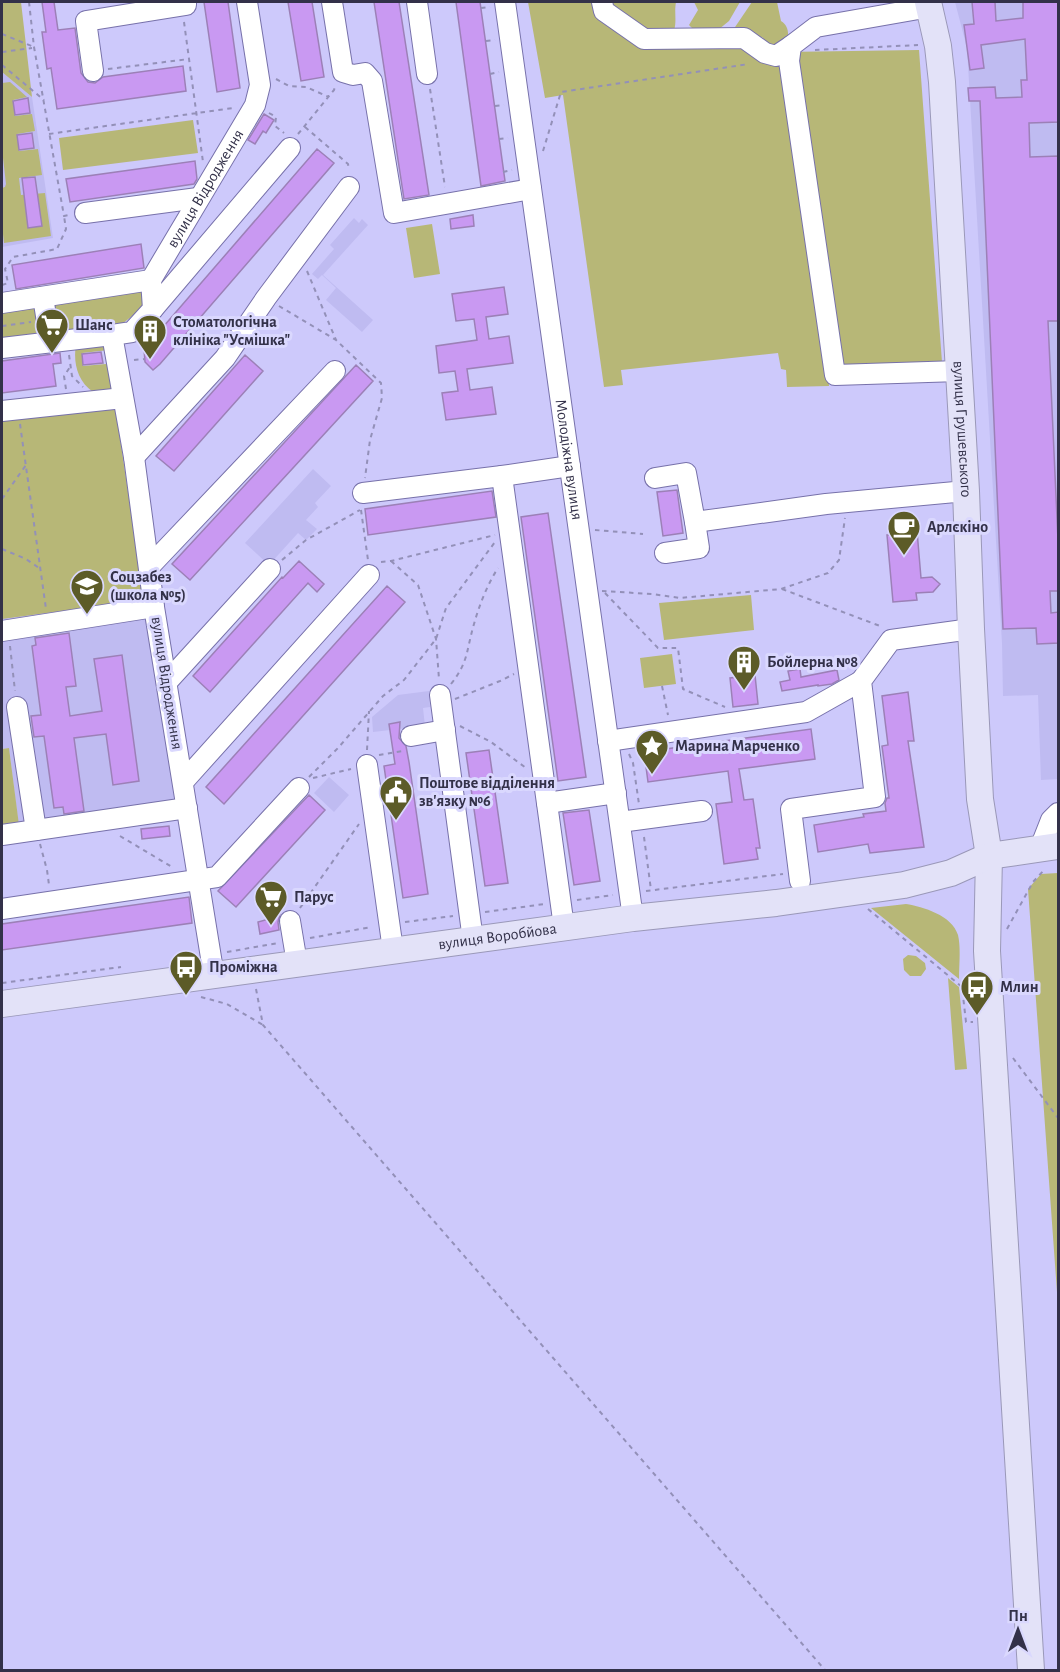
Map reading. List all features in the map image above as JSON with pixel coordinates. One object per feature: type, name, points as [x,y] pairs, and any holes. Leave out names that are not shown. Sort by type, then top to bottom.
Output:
[{"type":"main road","name":"вулиця Грушевського","points":[[929,4],[938,46],[942,82],[966,491],[970,629],[980,800],[989,856],[987,951],[1031,1671]]},
{"type":"main road","name":"вулиця Воробйова","points":[[2,1004],[212,965],[252,970],[294,942],[393,950],[904,885],[951,873],[989,856],[1050,853]]},
{"type":"street","points":[[247,2],[260,85],[255,105]]},
{"type":"street","points":[[332,2],[344,72],[353,75],[365,74],[372,81],[394,213],[531,189]]},
{"type":"street","points":[[417,2],[428,74]]},
{"type":"street","points":[[602,2],[604,11],[644,39],[744,38],[765,53],[776,56],[816,27],[929,4]]},
{"type":"street","points":[[93,71],[86,21],[184,4]]},
{"type":"street","name":"Молодіжна вулиця","points":[[499,4],[531,189],[570,466],[595,592],[608,741],[633,918]]},
{"type":"street","points":[[790,46],[789,61],[835,375],[959,371]]},
{"type":"street","name":"вулиця Відродження","points":[[151,280],[255,105]]},
{"type":"street","name":"вулиця Відродження","points":[[212,965],[154,607],[134,457],[112,335],[132,332],[292,144]]},
{"type":"street","points":[[134,457],[225,358],[266,298],[349,187]]},
{"type":"street","points":[[85,213],[202,193]]},
{"type":"street","points":[[2,303],[151,280],[153,309]]},
{"type":"street","points":[[43,297],[46,319],[58,340]]},
{"type":"street","points":[[2,348],[112,335]]},
{"type":"street","points":[[149,567],[335,371]]},
{"type":"street","points":[[10,410],[123,398]]},
{"type":"street","points":[[362,501],[570,466]]},
{"type":"street","points":[[655,478],[686,473],[699,548],[665,553]]},
{"type":"street","points":[[502,476],[564,927]]},
{"type":"street","points":[[694,522],[848,502],[966,491]]},
{"type":"street","points":[[167,682],[270,569]]},
{"type":"street","points":[[183,782],[369,569]]},
{"type":"street","points":[[5,630],[154,607]]},
{"type":"street","points":[[608,741],[806,712],[861,681],[891,640],[970,629]]},
{"type":"street","points":[[800,881],[791,809],[875,797],[861,681]]},
{"type":"street","points":[[12,706],[36,830]]},
{"type":"street","points":[[411,736],[442,708]]},
{"type":"street","points":[[442,708],[473,940]]},
{"type":"street","points":[[367,765],[393,950]]},
{"type":"street","points":[[2,909],[217,877],[299,788]]},
{"type":"street","points":[[547,803],[616,793]]},
{"type":"street","points":[[2,835],[187,808]]},
{"type":"street","points":[[620,822],[702,811]]},
{"type":"street","points":[[1050,853],[1050,820],[1059,813]]},
{"type":"street","points":[[776,903],[790,883],[800,881],[838,893]]},
{"type":"path","points":[[2,285],[8,283],[5,269],[13,257],[57,249],[66,229],[34,47],[29,2]]},
{"type":"path","points":[[184,4],[197,112],[202,193]]},
{"type":"path","points":[[481,8],[499,4]]},
{"type":"path","points":[[2,34],[34,47]]},
{"type":"path","points":[[486,41],[497,39]]},
{"type":"path","points":[[790,46],[812,50],[938,46]]},
{"type":"path","points":[[2,52],[34,47]]},
{"type":"path","points":[[93,71],[189,59]]},
{"type":"path","points":[[541,156],[561,92],[748,64]]},
{"type":"path","points":[[2,65],[44,100]]},
{"type":"path","points":[[258,72],[273,75],[289,86],[306,87],[329,97]]},
{"type":"path","points":[[50,134],[255,105],[276,117],[275,126],[292,144],[329,97],[334,90],[335,82],[344,72]]},
{"type":"path","points":[[490,74],[502,72]]},
{"type":"path","points":[[428,74],[447,204]]},
{"type":"path","points":[[495,106],[506,105]]},
{"type":"path","points":[[305,127],[348,164],[349,187]]},
{"type":"path","points":[[499,139],[511,138]]},
{"type":"path","points":[[503,172],[515,170]]},
{"type":"path","points":[[64,216],[85,213]]},
{"type":"path","points":[[299,254],[336,340]]},
{"type":"path","points":[[266,298],[336,340],[381,383],[382,398],[370,441],[362,501],[369,569],[391,561],[509,531]]},
{"type":"path","points":[[2,326],[46,319]]},
{"type":"path","points":[[58,340],[72,376],[96,400]]},
{"type":"path","points":[[137,359],[145,359]]},
{"type":"path","points":[[68,404],[64,376],[70,367]]},
{"type":"path","points":[[10,410],[26,465],[48,624]]},
{"type":"path","points":[[2,499],[26,465]]},
{"type":"path","points":[[270,569],[306,540],[362,501]]},
{"type":"path","points":[[595,592],[652,594],[680,598],[781,589],[828,573],[839,560],[848,502]]},
{"type":"path","points":[[594,530],[643,534]]},
{"type":"path","points":[[411,736],[407,750],[375,756],[367,765],[308,779],[383,696],[404,680],[436,639],[446,608],[454,596],[495,542],[509,531]]},
{"type":"path","points":[[2,549],[26,559],[40,569]]},
{"type":"path","points":[[442,708],[466,661],[474,625],[493,575],[508,554],[512,552]]},
{"type":"path","points":[[391,561],[418,585],[436,639],[442,708],[455,723],[491,742],[544,780]]},
{"type":"path","points":[[781,589],[883,627],[891,640]]},
{"type":"path","points":[[595,592],[611,597],[658,648],[678,648],[683,689],[727,708],[730,723]]},
{"type":"path","points":[[5,630],[12,706]]},
{"type":"path","points":[[442,708],[528,666]]},
{"type":"path","points":[[662,686],[671,732]]},
{"type":"path","points":[[367,765],[369,711]]},
{"type":"path","points":[[294,942],[372,805]]},
{"type":"path","points":[[94,821],[157,860],[199,880]]},
{"type":"path","points":[[36,830],[47,870],[51,902]]},
{"type":"path","points":[[987,951],[1011,925],[1050,853]]},
{"type":"path","points":[[212,965],[294,942],[390,924],[782,874],[800,881]]},
{"type":"path","points":[[838,893],[962,987],[966,1022],[977,1021]]},
{"type":"path","points":[[2,983],[127,966]]},
{"type":"path","points":[[252,970],[263,1025]]},
{"type":"path","points":[[200,997],[227,1004],[263,1025],[825,1671]]},
{"type":"path","points":[[994,1040],[1016,1061],[1059,1118]]},
{"type":"shaded area","points":[[2,2],[21,2],[32,97],[2,72]]},
{"type":"shaded area","points":[[528,2],[598,2],[642,42],[743,43],[784,52],[919,50],[942,362],[828,367],[829,386],[787,387],[786,370],[781,369],[778,353],[621,370],[623,385],[604,387],[563,95],[545,98]]},
{"type":"shaded area","points":[[606,2],[676,2],[674,31],[646,30],[638,22],[617,17]]},
{"type":"shaded area","points":[[694,2],[740,2],[729,21],[713,34],[698,34],[689,25],[698,10]]},
{"type":"shaded area","points":[[752,2],[777,2],[781,21],[788,30],[787,43],[771,48],[762,37],[752,39],[731,33]]},
{"type":"shaded area","points":[[955,2],[1058,2],[1058,779],[1041,780],[1038,695],[1003,696],[1002,643],[967,48]]},
{"type":"shaded area","points":[[2,72],[32,97],[53,238],[2,247]]},
{"type":"shaded area","points":[[10,82],[27,97],[13,100],[15,116],[32,114],[35,131],[17,134],[19,151],[38,149],[42,175],[19,178],[21,195],[45,193],[51,236],[4,243],[2,188],[6,184],[2,149],[2,83]]},
{"type":"shaded area","points":[[193,120],[198,153],[63,170],[59,138]]},
{"type":"shaded area","points":[[354,218],[359,223],[362,219],[368,225],[323,275],[373,320],[362,332],[326,300],[336,288],[322,275],[318,279],[312,274],[334,249],[330,245]]},
{"type":"shaded area","points":[[432,224],[440,274],[414,278],[406,228]]},
{"type":"shaded area","points":[[143,285],[145,301],[141,309],[122,324],[60,332],[56,329],[52,311],[55,301]]},
{"type":"shaded area","points":[[40,301],[44,333],[2,339],[2,306]]},
{"type":"shaded area","points":[[99,341],[109,350],[82,353],[83,366],[106,364],[112,367],[113,387],[107,392],[93,392],[83,382],[77,371],[76,344]]},
{"type":"shaded area","points":[[115,404],[144,600],[2,619],[2,418]]},
{"type":"shaded area","name":"Соцзабез (школа №5)","points":[[113,408],[179,805],[19,827],[9,748],[2,749],[2,619]]},
{"type":"shaded area","points":[[313,469],[331,486],[315,503],[318,507],[306,520],[317,529],[306,540],[298,533],[269,565],[245,543]]},
{"type":"shaded area","points":[[751,595],[754,630],[664,640],[659,603]]},
{"type":"shaded area","points":[[672,654],[676,684],[644,688],[640,658]]},
{"type":"shaded area","points":[[429,691],[430,707],[423,708],[425,726],[373,732],[372,717],[398,695]]},
{"type":"shaded area","points":[[9,748],[19,825],[2,827],[2,749]]},
{"type":"shaded area","points":[[329,777],[349,795],[334,812],[314,793]]},
{"type":"shaded area","points":[[1058,873],[1058,1306],[1028,889],[1041,874]]},
{"type":"shaded area","points":[[906,904],[936,913],[955,928],[959,945],[959,979],[871,908]]},
{"type":"shaded area","points":[[908,955],[916,956],[925,963],[926,969],[921,976],[910,976],[904,970],[903,959]]},
{"type":"shaded area","points":[[948,978],[959,987],[967,1069],[955,1070]]},
{"type":"building","points":[[42,2],[54,2],[58,30],[75,28],[81,73],[88,82],[95,83],[103,77],[183,66],[186,91],[57,109],[51,68],[47,69],[42,32],[46,32]]},
{"type":"building","points":[[204,2],[228,2],[240,88],[217,92]]},
{"type":"building","points":[[288,2],[312,2],[324,77],[301,81]]},
{"type":"building","points":[[374,2],[399,2],[429,195],[404,199]]},
{"type":"building","points":[[456,2],[480,2],[505,181],[481,186]]},
{"type":"building","points":[[972,2],[995,2],[996,21],[1023,18],[1023,2],[1059,2],[1059,122],[1029,123],[1030,157],[1059,156],[1059,321],[1048,321],[1059,562],[1059,591],[1050,591],[1051,613],[1059,612],[1059,643],[1037,644],[1036,628],[1003,629],[980,101],[969,101],[968,88],[995,87],[996,98],[1022,97],[1021,80],[1027,80],[1025,39],[981,45],[984,68],[970,70],[964,25],[974,24]]},
{"type":"building","points":[[28,98],[30,113],[15,115],[13,101]]},
{"type":"building","points":[[264,114],[274,120],[255,144],[248,140]]},
{"type":"building","points":[[32,133],[34,148],[19,150],[17,135]]},
{"type":"building","points":[[317,149],[334,163],[153,370],[145,362],[144,349]]},
{"type":"building","points":[[195,161],[197,179],[194,184],[70,202],[66,179]]},
{"type":"building","points":[[35,177],[42,226],[28,228],[22,178]]},
{"type":"building","points":[[473,215],[474,226],[451,229],[450,219]]},
{"type":"building","points":[[141,244],[144,268],[16,289],[12,265]]},
{"type":"building","points":[[504,287],[508,314],[486,317],[489,339],[509,336],[513,363],[467,369],[470,390],[492,387],[496,414],[446,420],[442,393],[458,391],[455,371],[439,373],[436,346],[477,340],[474,319],[456,321],[452,294]]},
{"type":"building","points":[[101,352],[103,363],[83,365],[82,354]]},
{"type":"building","points":[[60,353],[61,363],[53,364],[56,386],[2,393],[2,361]]},
{"type":"building","points":[[245,355],[263,371],[174,471],[156,456]]},
{"type":"building","points":[[356,365],[373,381],[190,580],[172,564]]},
{"type":"building","points":[[677,490],[683,533],[663,536],[657,492]]},
{"type":"building","points":[[492,491],[496,517],[368,535],[365,509]]},
{"type":"building","points":[[548,513],[586,777],[558,781],[521,517]]},
{"type":"building","name":"Арлєкіно","points":[[916,519],[921,578],[932,577],[940,584],[933,592],[916,593],[917,600],[893,602],[887,535],[893,535],[892,521]]},
{"type":"building","points":[[299,561],[324,584],[317,592],[308,583],[210,692],[193,676]]},
{"type":"building","points":[[387,586],[405,602],[224,804],[206,787]]},
{"type":"building","points":[[69,633],[76,686],[66,687],[70,716],[102,711],[94,659],[122,655],[139,781],[113,785],[106,734],[74,738],[84,811],[64,814],[63,807],[54,808],[44,736],[34,737],[31,716],[41,715],[32,646],[36,645],[35,638]]},
{"type":"building","points":[[800,669],[801,677],[837,670],[839,680],[832,684],[782,691],[780,682],[790,680],[788,671]]},
{"type":"building","name":"Бойлерна №8","points":[[755,675],[758,704],[733,707],[730,678]]},
{"type":"building","points":[[908,692],[914,741],[908,741],[924,847],[870,853],[868,844],[818,852],[814,825],[886,811],[885,803],[889,798],[882,746],[888,745],[882,696]]},
{"type":"building","points":[[400,722],[399,738],[406,746],[409,762],[428,894],[403,898],[384,766],[395,764],[389,724]]},
{"type":"building","points":[[811,729],[815,759],[739,769],[744,800],[753,799],[760,848],[756,848],[758,859],[724,864],[716,804],[732,802],[728,771],[648,782],[644,752]]},
{"type":"building","points":[[489,750],[508,883],[485,886],[466,753]]},
{"type":"building","points":[[309,795],[325,810],[236,907],[218,891]]},
{"type":"building","points":[[589,810],[600,881],[574,885],[563,813]]},
{"type":"building","points":[[169,826],[170,836],[142,839],[141,829]]},
{"type":"building","points":[[189,897],[192,923],[2,950],[2,924]]},
{"type":"building","name":"Парус","points":[[281,910],[279,930],[260,934],[258,922],[269,919],[268,912]]},
{"type":"place","name":"Шанс","points":[[52,354]]},
{"type":"place","name":"Стоматологічна клініка \"Усмішка\"","points":[[150,360]]},
{"type":"place","name":"Арлєкіно","points":[[904,556]]},
{"type":"place","name":"Соцзабез (школа №5)","points":[[87,615]]},
{"type":"place","name":"Бойлерна №8","points":[[744,691]]},
{"type":"place","name":"Марина Марченко","points":[[652,775]]},
{"type":"place","name":"Поштове відділення зв'язку №6","points":[[396,821]]},
{"type":"place","name":"Парус","points":[[271,926]]},
{"type":"place","name":"Проміжна","points":[[186,996]]},
{"type":"place","name":"Млин","points":[[977,1016]]}]
